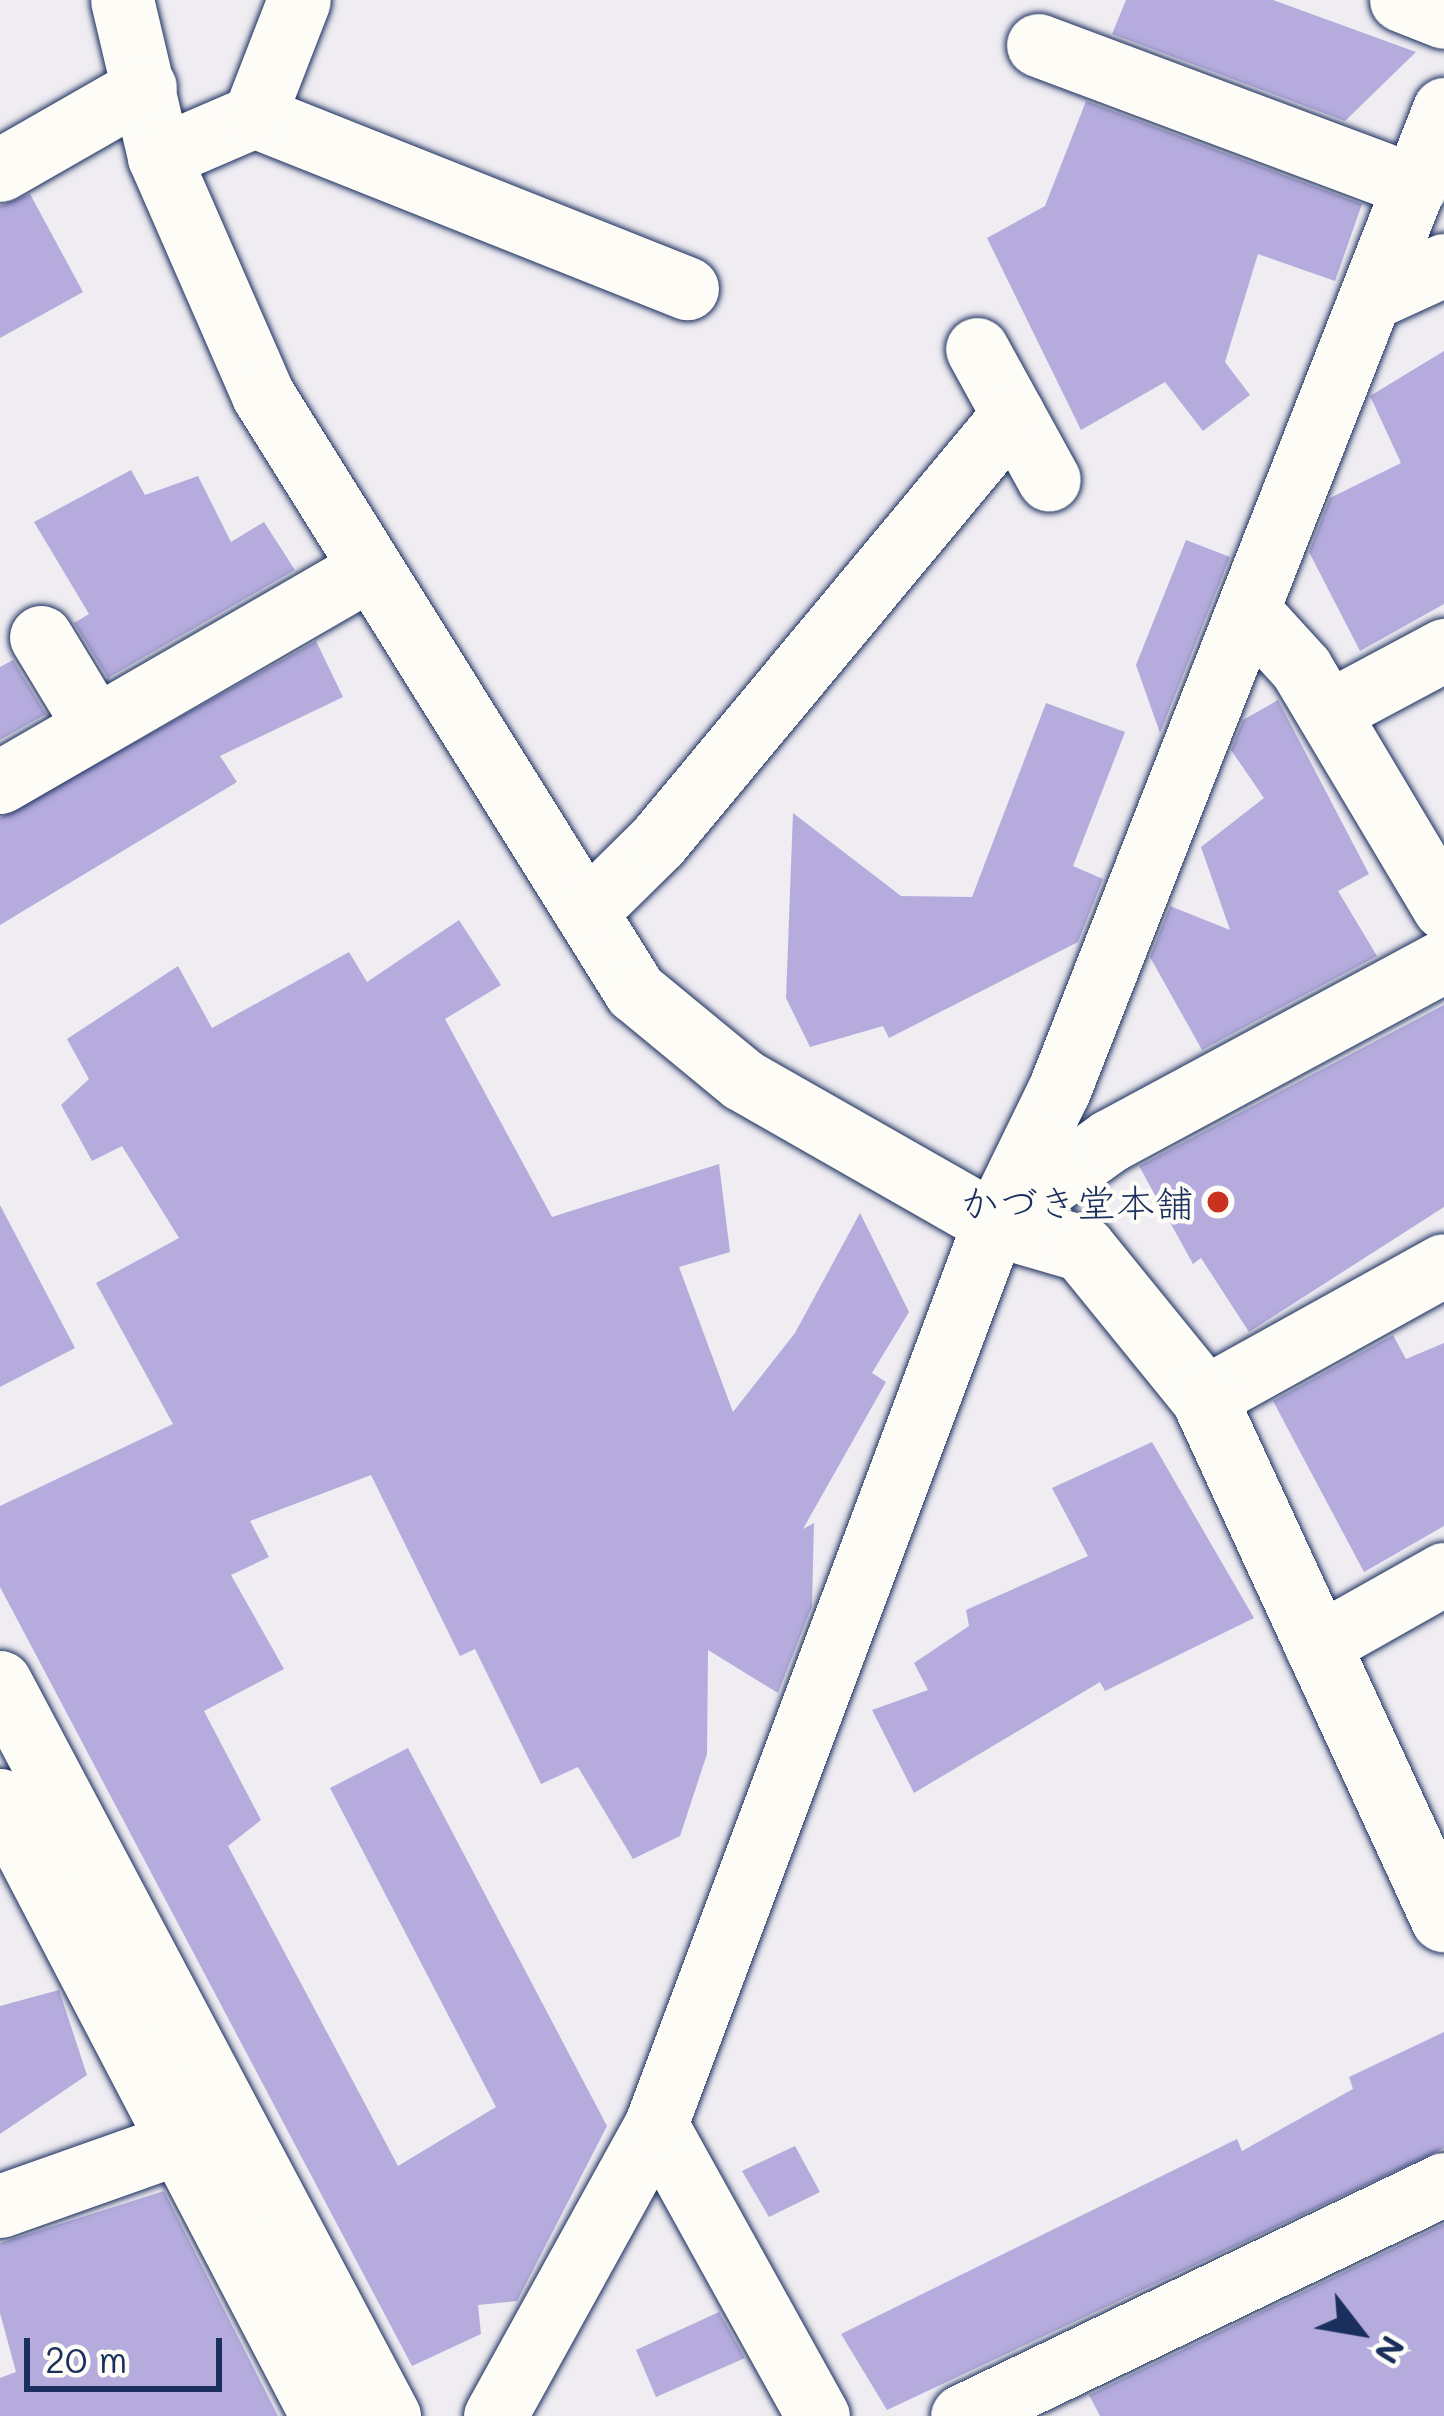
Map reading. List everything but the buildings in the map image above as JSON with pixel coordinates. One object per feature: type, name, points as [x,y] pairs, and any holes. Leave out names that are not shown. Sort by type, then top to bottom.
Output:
[{"type":"street","points":[[122,0],[159,157],[262,395],[634,991],[742,1080],[994,1223],[1083,1249],[1204,1398],[1316,1646],[1440,1900]]},
{"type":"street","points":[[254,116],[299,0]]},
{"type":"street","points":[[1401,0],[1444,17]]},
{"type":"street","points":[[1038,46],[1416,186]]},
{"type":"street","points":[[0,170],[145,87]]},
{"type":"street","points":[[495,2416],[656,2124],[994,1223],[1059,1090],[1444,110]]},
{"type":"street","points":[[159,157],[254,116],[687,288]]},
{"type":"street","points":[[1374,297],[1444,265]]},
{"type":"street","points":[[977,349],[1049,480]]},
{"type":"street","points":[[586,912],[1013,414]]},
{"type":"street","points":[[0,782],[370,568]]},
{"type":"street","points":[[1249,611],[1328,712],[1444,908]]},
{"type":"street","points":[[41,637],[95,726]]},
{"type":"street","points":[[1328,712],[1444,650]]},
{"type":"street","points":[[994,1223],[1111,1140],[1444,961]]},
{"type":"street","points":[[1204,1398],[1444,1265]]},
{"type":"street","points":[[1316,1646],[1444,1574]]},
{"type":"street","points":[[0,1682],[181,2142],[322,2416]]},
{"type":"street","points":[[0,1800],[91,1912],[389,2416]]},
{"type":"street","points":[[656,2124],[818,2416]]},
{"type":"street","points":[[0,2206],[181,2142]]},
{"type":"street","points":[[962,2416],[1034,2400],[1444,2184]]},
{"type":"place","name":"かづき堂本舗","points":[[1218,1202]]}]
